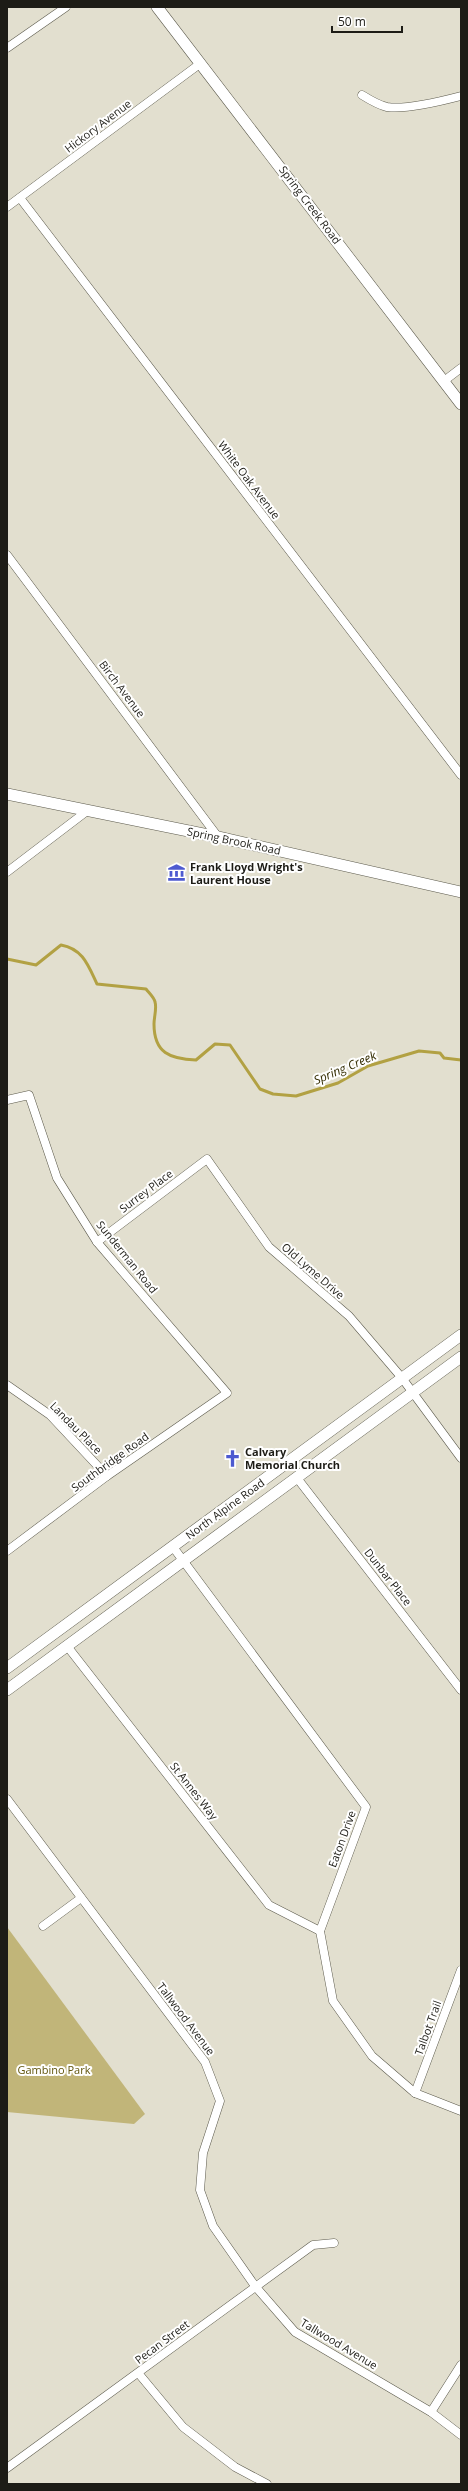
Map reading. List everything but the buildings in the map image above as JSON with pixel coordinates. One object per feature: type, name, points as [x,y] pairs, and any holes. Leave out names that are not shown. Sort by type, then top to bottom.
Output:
[{"type":"main road","name":"Spring Creek Road","points":[[157,7],[461,404]]},
{"type":"main road","name":"Spring Brook Road","points":[[7,794],[218,837],[461,892]]},
{"type":"main road","name":"North Alpine Road","points":[[7,1668],[461,1335]]},
{"type":"main road","name":"North Alpine Road","points":[[7,1690],[461,1357]]},
{"type":"street","points":[[7,48],[66,7]]},
{"type":"street","name":"Hickory Avenue","points":[[7,207],[201,63]]},
{"type":"street","points":[[362,95],[377,104],[389,107],[411,106],[461,96]]},
{"type":"street","name":"White Oak Avenue","points":[[20,198],[461,775]]},
{"type":"street","points":[[444,381],[461,368]]},
{"type":"street","name":"Birch Avenue","points":[[7,555],[218,837]]},
{"type":"street","points":[[7,872],[87,810]]},
{"type":"street","name":"Sunderman Road","points":[[7,1100],[29,1095],[57,1178],[97,1242],[227,1393]]},
{"type":"street","name":"Surrey Place","points":[[97,1242],[208,1159]]},
{"type":"street","name":"Old Lyme Drive","points":[[208,1159],[269,1247],[349,1316],[402,1378],[411,1394],[461,1458]]},
{"type":"street","name":"Landau Place","points":[[7,1385],[50,1415],[107,1476]]},
{"type":"street","name":"Southbridge Road","points":[[7,1551],[107,1476],[227,1393]]},
{"type":"street","name":"Dunbar Place","points":[[297,1478],[461,1690]]},
{"type":"street","name":"Eaton Drive","points":[[173,1546],[183,1562],[366,1807],[320,1931]]},
{"type":"street","name":"St Annes Way","points":[[67,1646],[269,1905],[320,1931]]},
{"type":"street","name":"Tallwood Avenue","points":[[7,1799],[205,2062],[220,2101],[203,2153],[200,2190],[213,2226],[255,2286],[295,2332],[431,2412],[461,2435]]},
{"type":"street","points":[[43,1926],[81,1898]]},
{"type":"street","points":[[320,1931],[333,2000],[372,2056],[416,2093],[461,2111]]},
{"type":"street","name":"Talbot Trail","points":[[416,2093],[461,1970]]},
{"type":"street","name":"Pecan Street","points":[[7,2468],[140,2374],[255,2286],[313,2245],[334,2243]]},
{"type":"street","points":[[431,2412],[461,2365]]},
{"type":"street","points":[[140,2374],[183,2427],[235,2467],[267,2484]]},
{"type":"green space","name":"Gambino Park","points":[[7,1927],[145,2114],[134,2124],[7,2112]]},
{"type":"waterway","name":"Spring Creek","points":[[7,959],[36,965],[61,945],[75,950],[84,959],[97,984],[146,989],[154,998],[156,1004],[154,1024],[155,1034],[160,1048],[165,1052],[178,1058],[196,1060],[215,1044],[230,1045],[260,1089],[273,1094],[296,1096],[338,1083],[368,1066],[419,1051],[440,1053],[444,1058],[461,1060]]},
{"type":"place","name":"Frank Lloyd Wright's Laurent House","points":[[177,873]]},
{"type":"place","name":"Calvary Memorial Church","points":[[232,1458]]}]
